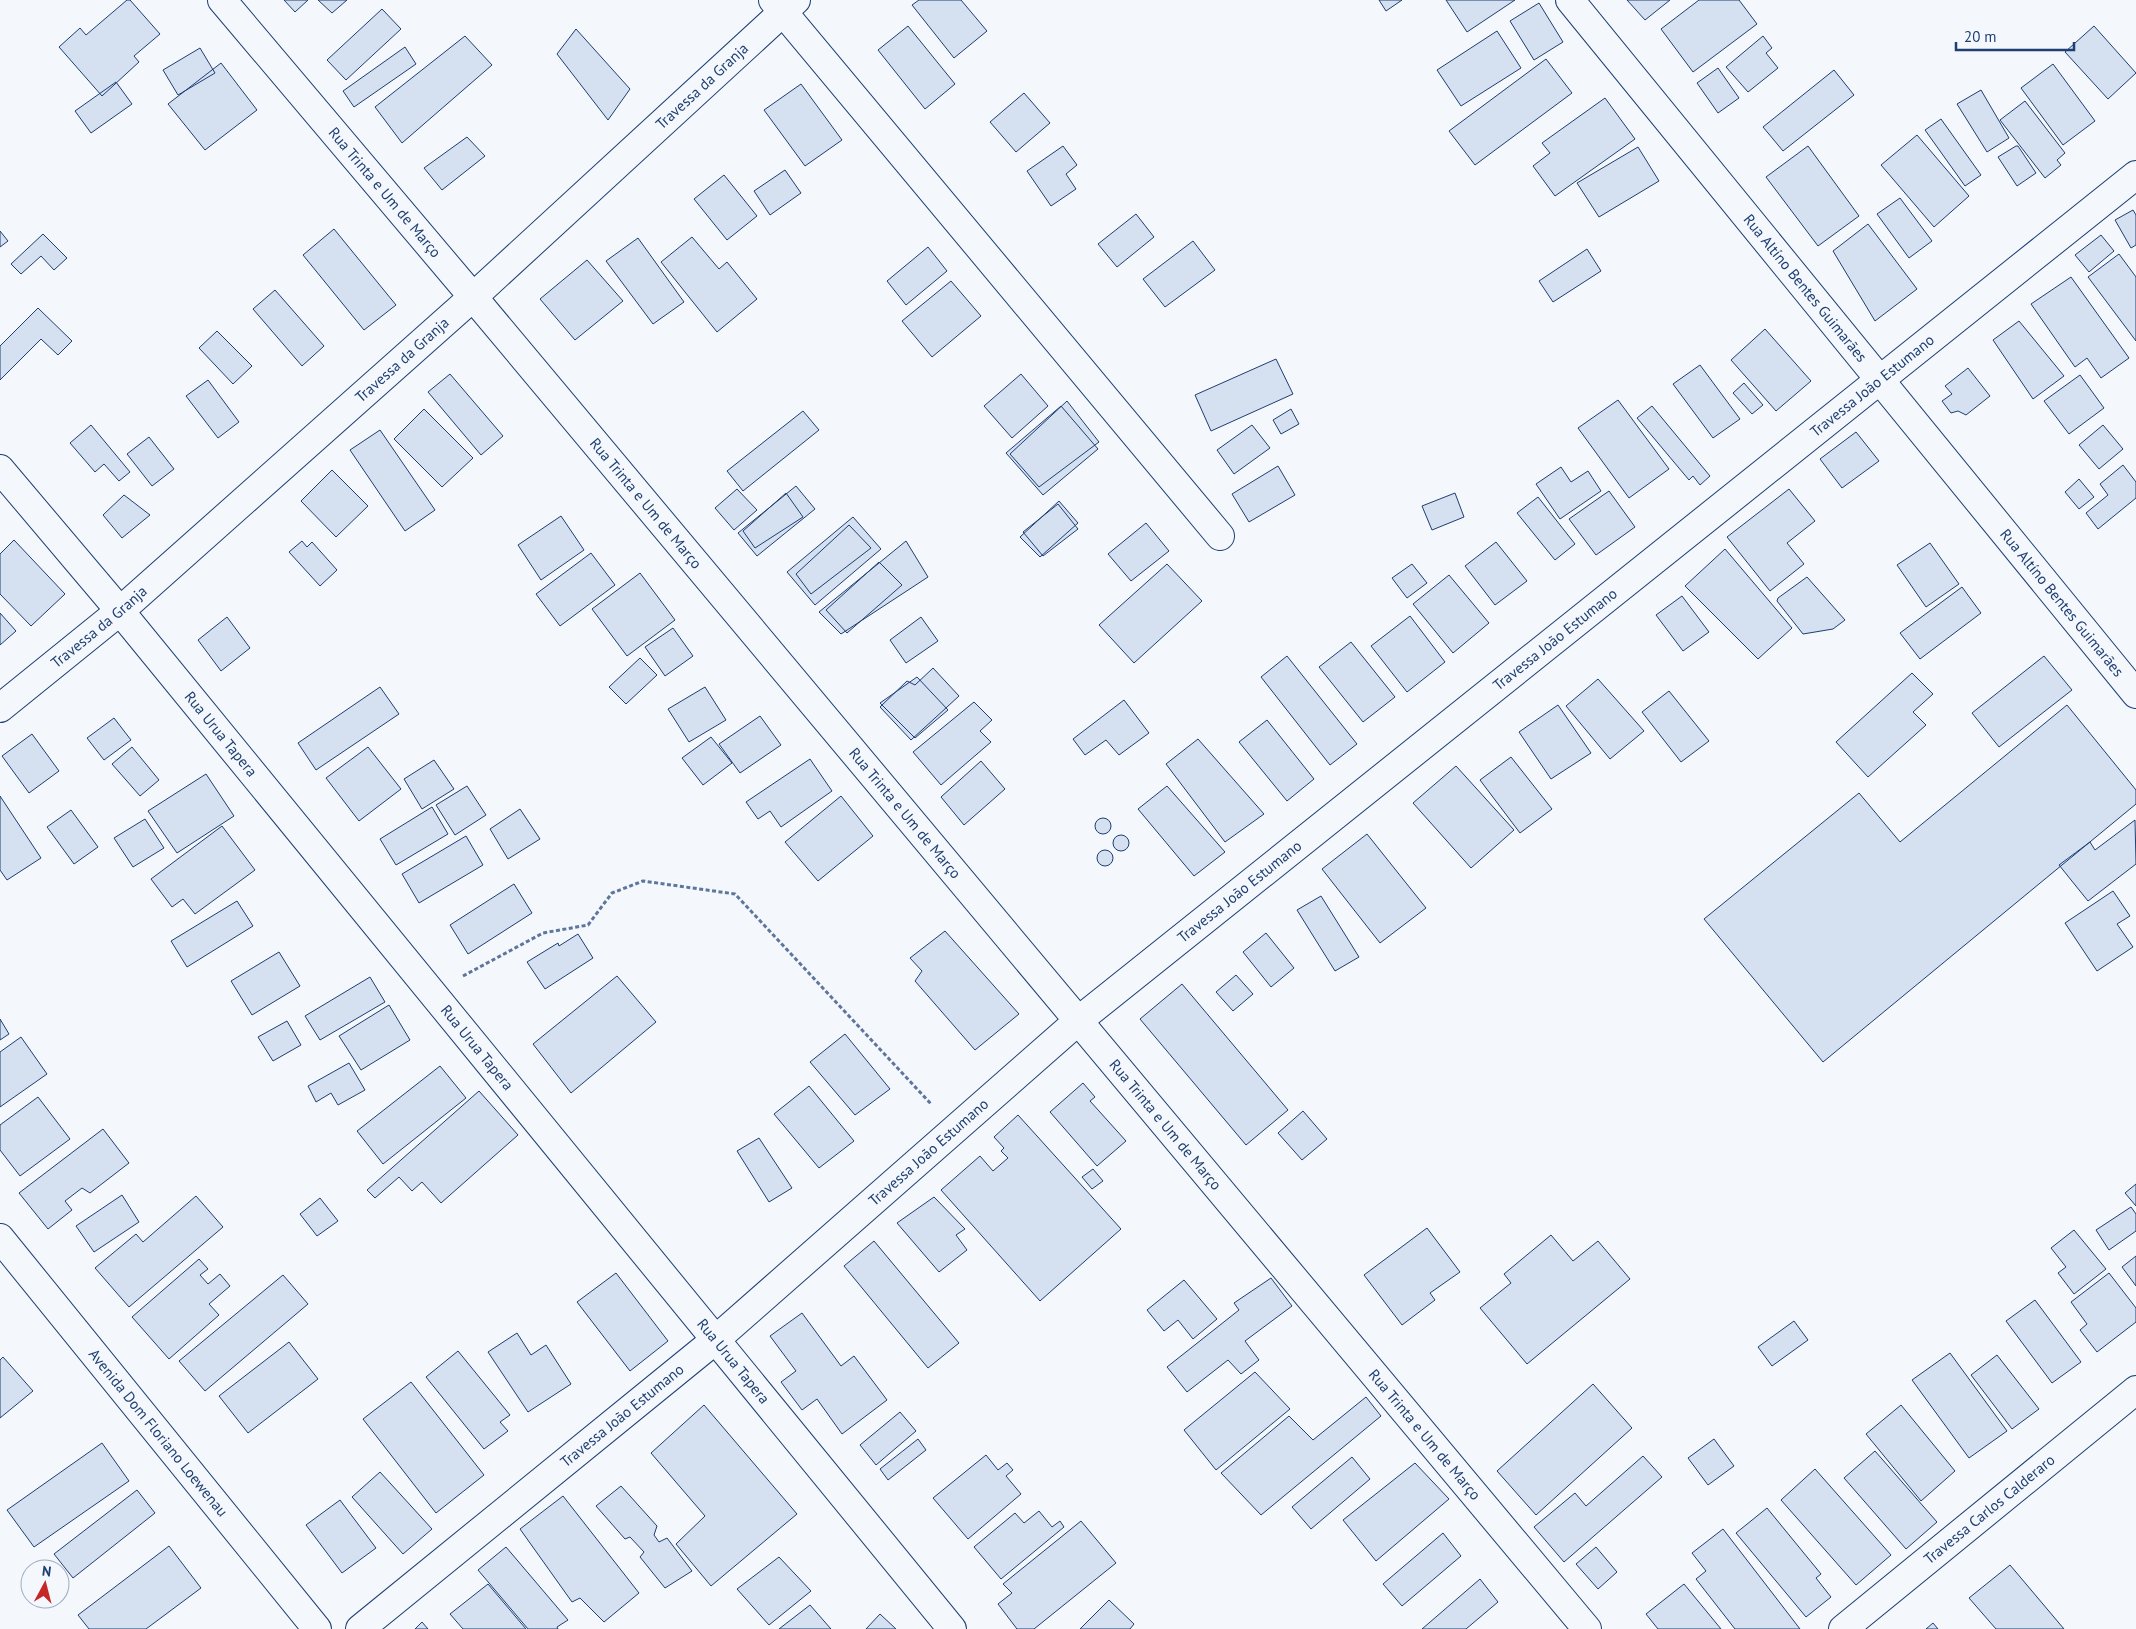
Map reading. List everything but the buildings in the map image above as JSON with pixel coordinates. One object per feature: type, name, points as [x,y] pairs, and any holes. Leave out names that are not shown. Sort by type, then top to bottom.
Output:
[{"type":"street","name":"Rua Trinta e Um de Março","points":[[222,0],[473,297],[1587,1629]]},
{"type":"street","name":"Rua Altíno Bentes Guimarães","points":[[1570,0],[2136,694]]},
{"type":"street","name":"Travessa da Granja","points":[[0,708],[120,611],[473,297],[784,4]]},
{"type":"street","points":[[784,4],[1220,536]]},
{"type":"street","name":"Travessa João Estumano","points":[[360,1629],[714,1341],[1078,1021],[2136,175]]},
{"type":"street","name":"Rua Urua Tapera","points":[[0,469],[120,611],[714,1341],[952,1629]]},
{"type":"street","name":"Avenida Dom Floriano Loewenau","points":[[0,1238],[317,1629]]},
{"type":"street","name":"Travessa Carlos Calderaro","points":[[1843,1629],[2136,1390]]},
{"type":"path","points":[[431,993],[543,933],[588,924],[612,893],[643,881],[735,894],[955,1129]]}]
